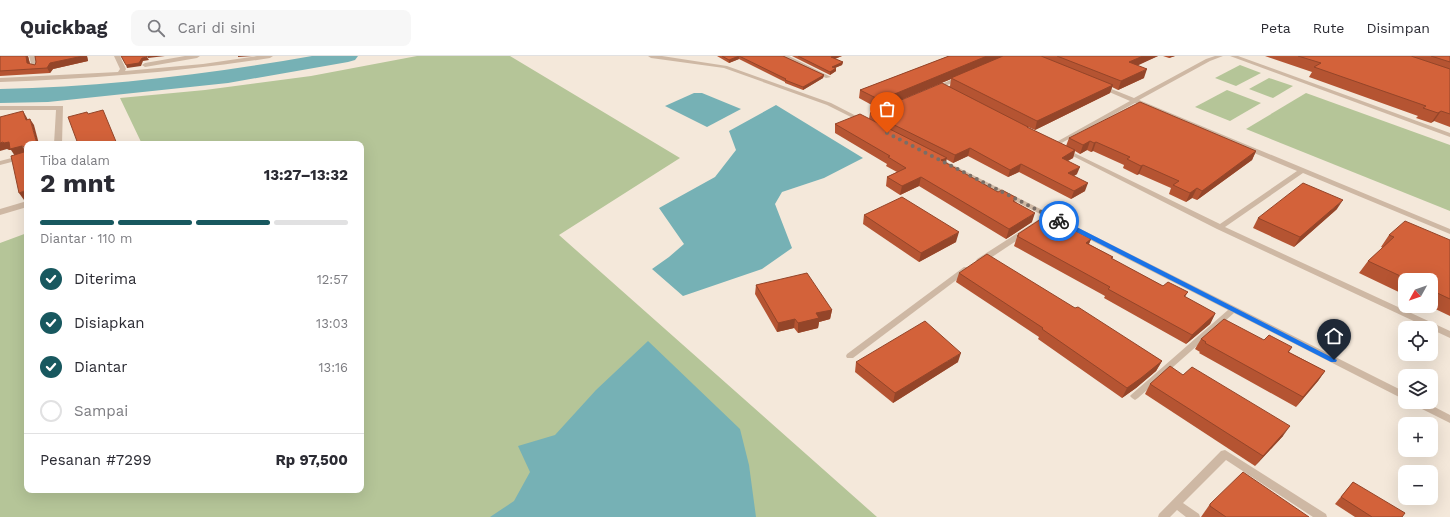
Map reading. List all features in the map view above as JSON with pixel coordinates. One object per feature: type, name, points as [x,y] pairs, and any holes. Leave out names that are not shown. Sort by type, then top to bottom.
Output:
[{"type":"street","points":[[32,56],[35,68]]},
{"type":"street","points":[[117,56],[122,71]]},
{"type":"street","points":[[122,71],[197,56]]},
{"type":"street","points":[[0,80],[232,62],[270,56]]},
{"type":"street","points":[[784,57],[828,77]]},
{"type":"street","points":[[0,108],[60,108],[58,141]]},
{"type":"street","points":[[0,163],[24,157]]},
{"type":"street","points":[[0,212],[24,205]]},
{"type":"lane","points":[[651,56],[725,67],[829,104],[865,120]]},
{"type":"lane","points":[[1220,56],[1208,60],[1136,100],[1051,144],[1220,227],[1450,335]]},
{"type":"lane","points":[[1233,56],[1450,135]]},
{"type":"lane","points":[[926,92],[944,87],[963,77]]},
{"type":"lane","points":[[1099,85],[1450,232]]},
{"type":"lane","points":[[930,155],[1398,392]]},
{"type":"lane","points":[[1220,227],[1303,170]]},
{"type":"lane","points":[[850,356],[955,277],[1049,216]]},
{"type":"lane","points":[[1135,396],[1234,309]]},
{"type":"lane","points":[[1431,409],[1450,419]]},
{"type":"lane","points":[[1163,517],[1225,454],[1322,517]]},
{"type":"lane","points":[[1176,504],[1195,517]]},
{"type":"green space","points":[[417,56],[510,56],[680,158],[559,235],[877,517],[0,517],[0,243],[24,234],[24,493],[364,493],[364,141],[141,141],[120,98],[205,90],[311,76]]},
{"type":"green space","points":[[1240,65],[1261,73],[1236,86],[1215,78]]},
{"type":"green space","points":[[1269,78],[1293,86],[1273,98],[1249,89]]},
{"type":"green space","points":[[1227,90],[1261,103],[1230,121],[1195,107]]},
{"type":"green space","points":[[1306,93],[1450,145],[1450,211],[1246,129]]},
{"type":"water","points":[[694,93],[702,93],[741,109],[707,127],[665,106]]},
{"type":"water","points":[[776,105],[863,158],[824,178],[782,192],[775,204],[792,248],[762,269],[683,296],[652,269],[684,244],[659,208],[715,177],[736,150],[729,131]]},
{"type":"water","points":[[648,341],[740,429],[749,465],[756,517],[490,517],[514,501],[530,472],[518,446],[555,435],[596,390]]},
{"type":"building","points":[[0,56],[26,56],[27,63],[35,65],[35,56],[83,56],[50,63],[47,68],[0,71]]},
{"type":"building","points":[[121,56],[147,57],[142,58],[139,63],[126,65]]},
{"type":"building","points":[[722,56],[739,56],[729,60]]},
{"type":"building","points":[[739,56],[783,56],[824,75],[803,87],[785,80],[786,79]]},
{"type":"building","points":[[798,56],[834,56],[831,57],[843,62],[832,67],[836,68],[830,72]]},
{"type":"building","points":[[949,56],[987,56],[880,100],[860,90]]},
{"type":"building","points":[[1003,56],[1041,56],[1113,85],[1037,121],[951,78]]},
{"type":"building","points":[[1057,56],[1143,56],[1129,62],[1147,69],[1121,81]]},
{"type":"building","points":[[1298,56],[1411,56],[1450,69],[1450,114],[1441,111],[1438,113],[1423,108],[1426,106],[1314,67],[1321,63]]},
{"type":"building","points":[[1431,56],[1450,56],[1450,62]]},
{"type":"building","points":[[942,83],[1075,150],[1062,158],[1080,167],[1068,173],[1088,183],[1074,191],[1021,164],[1010,170],[970,148],[955,155],[870,113]]},
{"type":"building","points":[[1140,102],[1256,151],[1202,191],[1197,188],[1190,193],[1173,185],[1179,181],[1127,159],[1130,157],[1096,142],[1094,143],[1090,141],[1083,145],[1069,138]]},
{"type":"building","points":[[103,110],[116,141],[77,141],[68,117],[87,112],[88,114]]},
{"type":"building","points":[[23,111],[26,120],[30,119],[36,141],[24,141],[24,147],[22,146],[10,149],[9,142],[0,143],[0,117]]},
{"type":"building","points":[[860,114],[947,158],[941,160],[998,192],[1002,190],[1017,198],[1013,201],[1035,213],[1009,229],[921,177],[902,186],[887,177],[906,168],[888,157],[890,156],[835,124]]},
{"type":"building","points":[[24,152],[24,191],[19,193],[11,156]]},
{"type":"building","points":[[1303,183],[1343,200],[1300,237],[1258,218]]},
{"type":"building","points":[[902,197],[959,232],[921,253],[864,215]]},
{"type":"building","points":[[1041,219],[1069,234],[1074,230],[1091,239],[1086,243],[1163,286],[1168,282],[1188,292],[1184,296],[1215,314],[1192,335],[1108,289],[1110,287],[1017,236]]},
{"type":"building","points":[[1405,221],[1450,240],[1450,299],[1438,293],[1438,273],[1398,273],[1398,275],[1368,261],[1394,237],[1389,235]]},
{"type":"building","points":[[987,254],[1075,308],[1078,307],[1162,361],[1127,388],[1042,329],[1043,328],[959,273]]},
{"type":"building","points":[[807,273],[832,310],[816,313],[819,318],[798,323],[795,319],[778,323],[756,285]]},
{"type":"building","points":[[1224,319],[1264,340],[1269,335],[1292,347],[1288,352],[1325,371],[1303,397],[1205,343],[1206,342],[1201,339]]},
{"type":"building","points":[[925,321],[961,353],[895,393],[856,362]]},
{"type":"building","points":[[1170,366],[1183,375],[1192,367],[1290,426],[1263,456],[1150,384]]},
{"type":"building","points":[[1243,472],[1309,517],[1226,517],[1210,506],[1210,504]]},
{"type":"building","points":[[1353,482],[1405,513],[1402,517],[1372,517],[1341,497]]},
{"type":"waterway","points":[[0,96],[48,95],[228,77],[348,56]]},
{"type":"way so far","points":[[887,133],[1059,221]]},
{"type":"route","points":[[1059,221],[1334,360]]}]
